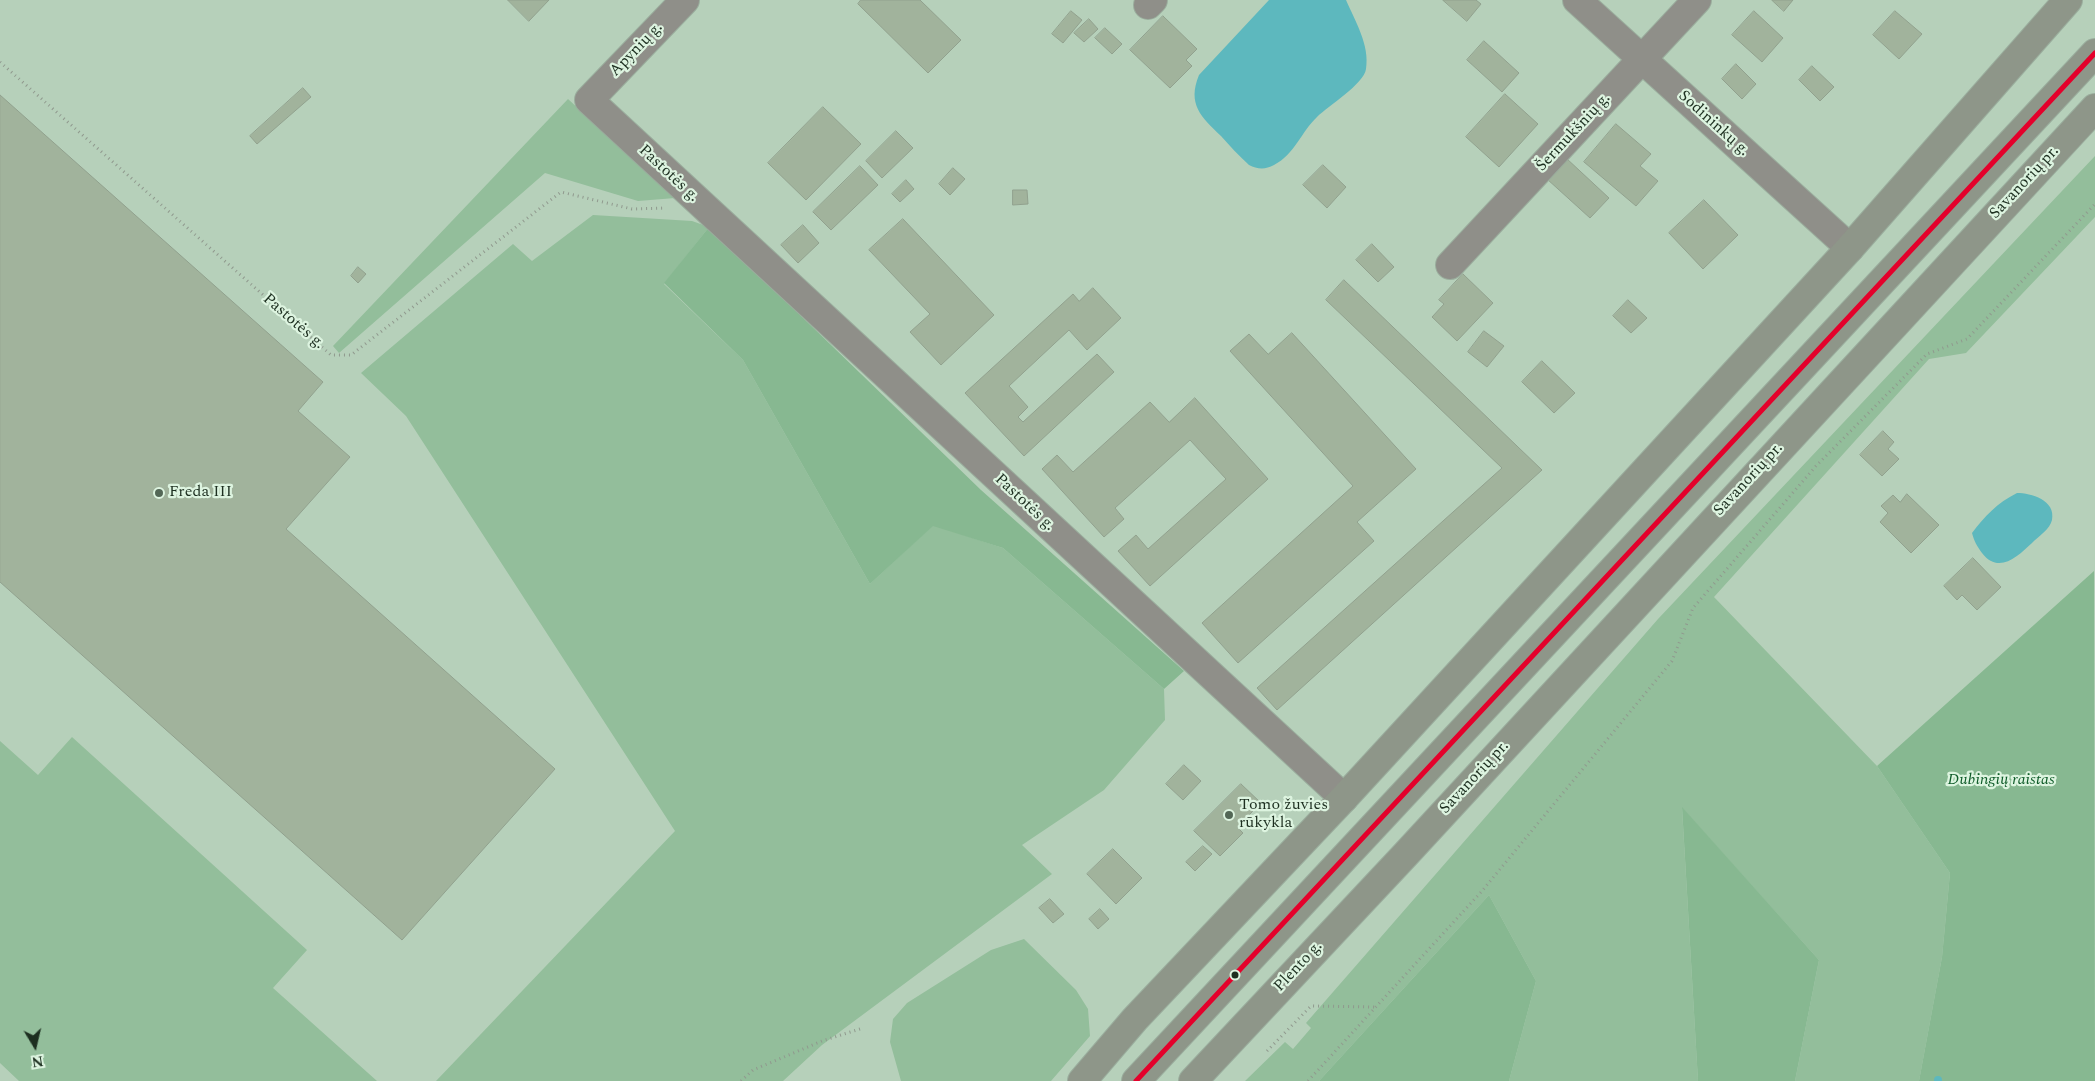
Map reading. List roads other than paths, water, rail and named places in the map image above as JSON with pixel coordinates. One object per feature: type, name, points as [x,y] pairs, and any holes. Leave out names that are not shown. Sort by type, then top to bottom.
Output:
[{"type":"highway","points":[[1082,1081],[1135,1019],[1344,798],[1850,248],[2068,0]]},
{"type":"highway","points":[[1136,1081],[2095,53]]},
{"type":"highway","name":"Savanorių pr.","points":[[1406,854],[2095,108]]},
{"type":"highway","name":"Plento g.","points":[[1193,1081],[1406,854]]},
{"type":"street","name":"Apynių g.","points":[[589,100],[685,0]]},
{"type":"street","name":"Sodininkų g.","points":[[1577,0],[1850,248]]},
{"type":"street","name":"Šermukšnių g.","points":[[1450,265],[1697,0]]},
{"type":"street","name":"Pastotės g.","points":[[589,100],[1344,798]]},
{"type":"water","points":[[1269,0],[1346,0],[1361,33],[1367,60],[1364,75],[1311,123],[1293,149],[1274,165],[1261,168],[1249,165],[1207,123],[1195,102],[1195,94],[1199,75]]},
{"type":"water","points":[[2017,493],[2029,494],[2041,499],[2050,507],[2052,520],[2047,529],[2015,558],[2002,563],[1995,563],[1982,553],[1972,533],[1992,510]]},
{"type":"place","name":"Freda III","points":[[159,493]]},
{"type":"place","name":"Tomo žuvies rūkykla","points":[[1229,815]]},
{"type":"park label","name":"Dubingių raistas","points":[[2001,781]]}]
